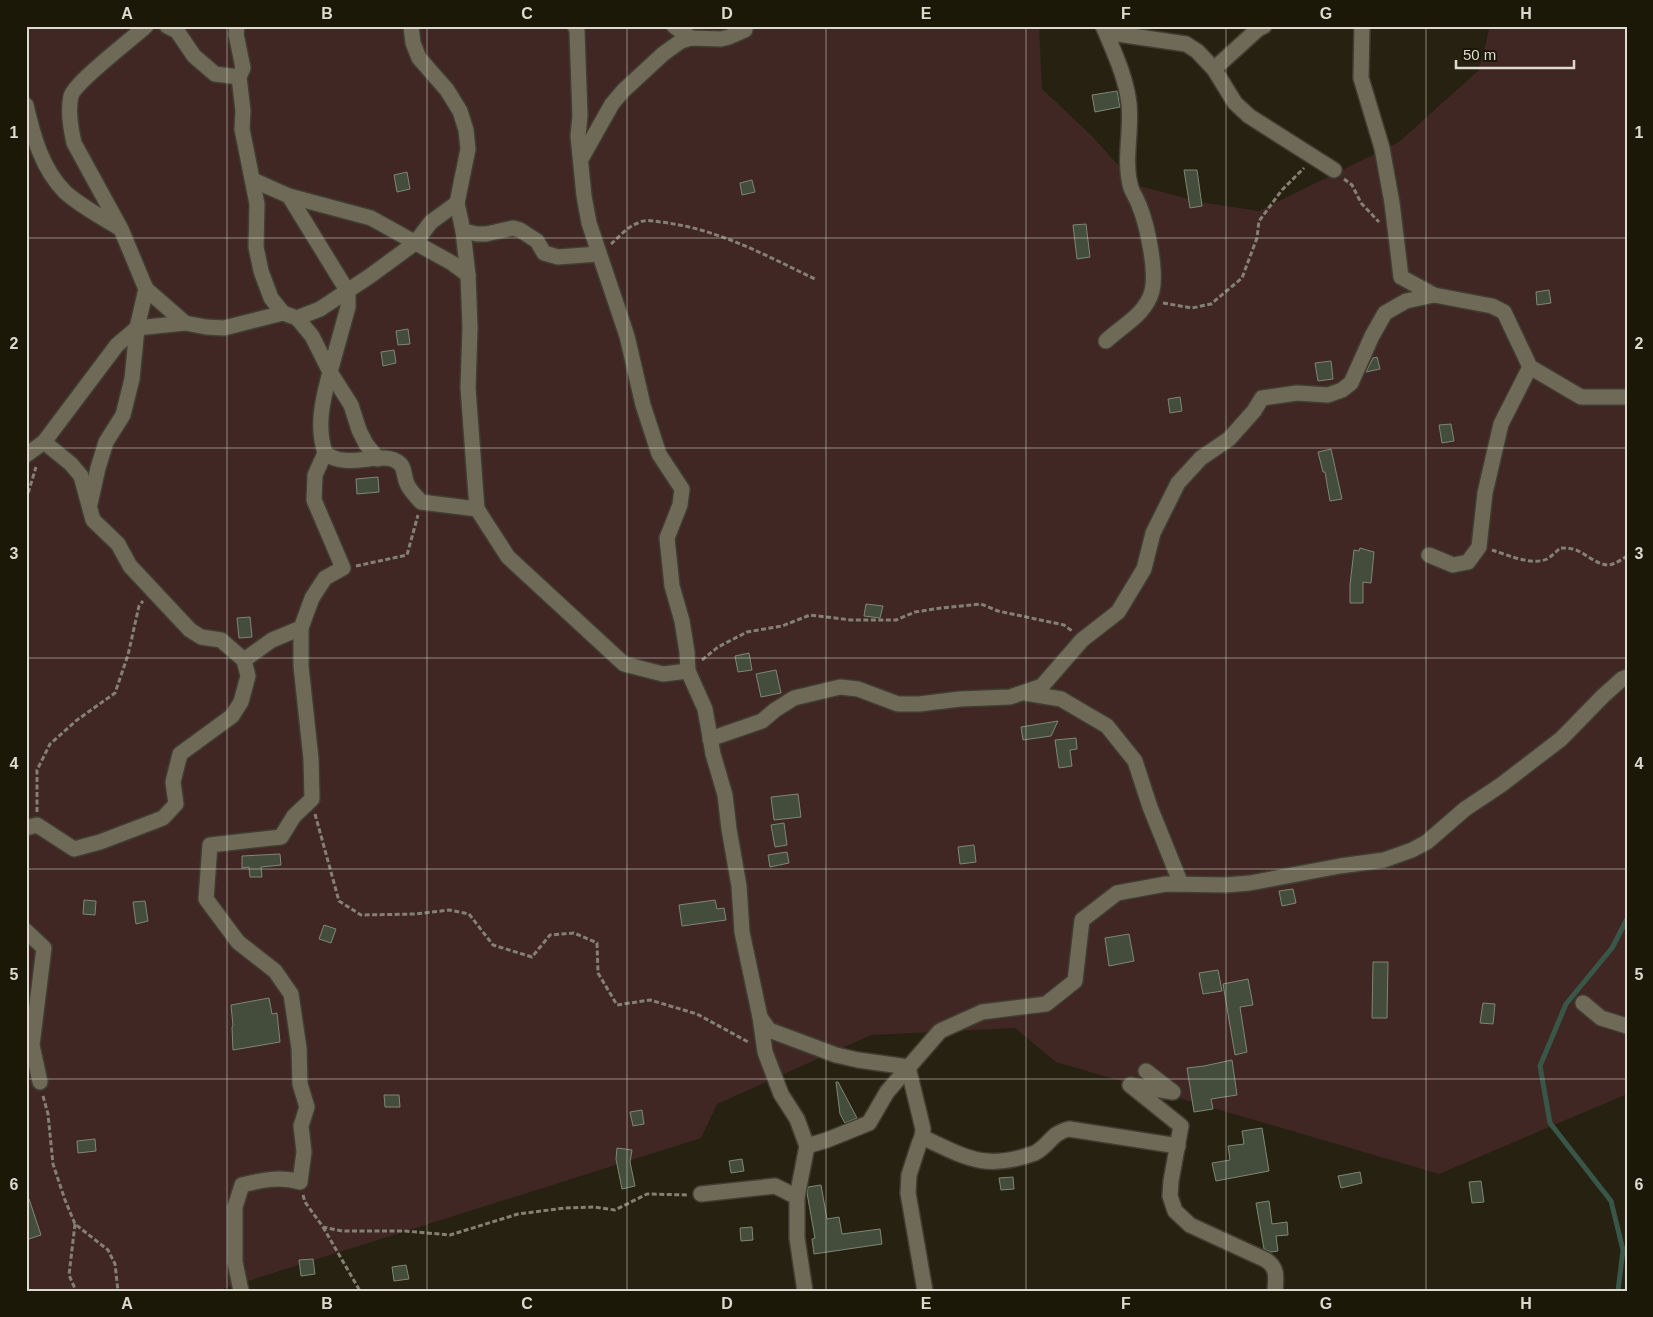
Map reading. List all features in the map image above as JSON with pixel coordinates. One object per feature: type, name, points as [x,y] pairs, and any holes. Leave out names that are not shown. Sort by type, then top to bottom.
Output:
[{"type":"street","points":[[146,26],[83,79],[72,95],[71,129],[74,143],[121,229],[146,290],[185,323]]},
{"type":"street","points":[[167,26],[177,30],[194,56],[215,74],[239,77]]},
{"type":"street","points":[[237,26],[236,34],[243,68],[239,77],[243,111],[242,129],[257,204],[256,247],[261,271],[271,298],[312,336],[330,372],[351,405],[359,430],[366,444],[378,458]]},
{"type":"street","points":[[411,26],[413,43],[419,58],[447,90],[460,111],[466,130],[468,149],[457,203],[463,231],[468,276],[470,319],[468,388],[477,509],[508,557],[624,664],[663,674],[688,671]]},
{"type":"street","points":[[575,26],[577,31],[580,116],[578,136],[584,196],[589,223],[627,336],[643,405],[659,454],[682,489],[680,505],[667,538],[672,586],[682,621],[688,671],[704,709],[725,795],[739,886],[742,932],[760,1017],[765,1052],[781,1094],[797,1119],[808,1146],[797,1197],[797,1238],[806,1291]]},
{"type":"street","points":[[674,26],[691,38]]},
{"type":"street","points":[[1214,69],[1248,31],[1264,26]]},
{"type":"street","points":[[1362,26],[1361,78],[1382,148],[1392,203],[1401,277],[1434,295],[1492,306],[1504,312],[1530,367],[1581,397],[1627,396]]},
{"type":"street","points":[[1103,27],[1118,34],[1186,44],[1197,51],[1214,69],[1235,103],[1249,116],[1334,170]]},
{"type":"street","points":[[1103,27],[1126,86],[1129,104],[1130,181],[1148,233],[1153,275],[1152,290],[1147,304],[1137,316],[1106,341]]},
{"type":"street","points":[[581,160],[603,119],[623,91],[663,54],[681,41],[691,38],[729,38],[745,30]]},
{"type":"street","points":[[26,105],[34,138],[48,169],[66,192],[121,229]]},
{"type":"street","points":[[253,180],[288,196],[371,218],[452,264],[468,276]]},
{"type":"street","points":[[288,196],[319,242],[348,292],[348,307],[320,413],[321,442],[325,453],[331,458],[348,461],[378,458],[391,459],[401,465],[406,484],[422,502],[477,509]]},
{"type":"street","points":[[26,455],[44,442],[117,345],[137,328],[185,323],[224,328],[320,309],[348,292],[415,243],[431,222],[457,203]]},
{"type":"street","points":[[463,231],[486,234],[513,228],[520,230],[537,242],[544,253],[558,257],[598,254]]},
{"type":"street","points":[[90,504],[106,442],[123,415],[132,379],[137,328],[146,290]]},
{"type":"street","points":[[710,739],[762,721],[794,698],[840,687],[858,689],[898,704],[919,704],[1010,696],[1042,686],[1082,640],[1118,612],[1144,569],[1153,534],[1178,483],[1201,458],[1229,439],[1254,411],[1262,398],[1297,393],[1328,395],[1342,390],[1351,382],[1385,313],[1406,301],[1434,295]]},
{"type":"street","points":[[1429,555],[1453,565],[1468,562],[1479,547],[1485,493],[1502,424],[1530,367]]},
{"type":"street","points":[[32,827],[74,849],[100,842],[163,818],[176,804],[173,782],[180,754],[232,716],[241,702],[248,676],[244,660],[221,640],[201,637],[190,630],[130,566],[118,544],[93,520],[81,476],[71,464],[44,442]]},
{"type":"street","points":[[241,1291],[235,1262],[235,1207],[242,1185],[267,1179],[289,1179],[300,1182],[304,1152],[301,1126],[307,1107],[300,1084],[299,1048],[291,994],[275,971],[238,942],[206,899],[210,845],[281,837],[294,816],[312,799],[301,666],[301,628],[312,598],[325,578],[343,568],[314,500],[315,474],[325,453]]},
{"type":"street","points":[[244,660],[272,640],[301,628]]},
{"type":"street","points":[[808,1146],[870,1123],[887,1092],[940,1031],[982,1012],[1046,1004],[1075,981],[1082,920],[1117,893],[1166,884],[1226,885],[1250,882],[1384,860],[1412,850],[1427,842],[1465,809],[1501,785],[1561,739],[1603,696],[1622,679],[1627,677]]},
{"type":"street","points":[[1021,693],[1061,699],[1107,726],[1134,761],[1181,884]]},
{"type":"street","points":[[26,932],[44,948],[32,1046],[40,1082]]},
{"type":"street","points":[[1583,1002],[1601,1018],[1627,1026]]},
{"type":"street","points":[[760,1017],[769,1030],[836,1055],[908,1067]]},
{"type":"street","points":[[908,1067],[922,1128],[922,1137],[909,1175],[908,1193],[925,1291]]},
{"type":"street","points":[[1146,1071],[1173,1092],[1130,1084],[1181,1126],[1171,1181],[1170,1196],[1175,1211],[1190,1225],[1273,1265],[1276,1275],[1275,1291]]},
{"type":"street","points":[[922,1137],[963,1156],[979,1161],[993,1162],[1035,1153],[1055,1133],[1069,1129],[1178,1146]]},
{"type":"street","points":[[701,1194],[775,1186],[797,1197]]},
{"type":"path","points":[[1147,304],[1161,303],[1180,307],[1201,307],[1211,304],[1242,278],[1257,238],[1260,221],[1268,207],[1314,158]]},
{"type":"path","points":[[1334,170],[1352,185],[1361,203],[1383,226]]},
{"type":"path","points":[[598,254],[638,222],[648,220],[671,223],[722,236],[815,279]]},
{"type":"path","points":[[26,500],[44,442]]},
{"type":"path","points":[[343,568],[407,555],[422,502]]},
{"type":"path","points":[[1479,547],[1528,560],[1539,561],[1549,558],[1560,548],[1576,550],[1600,564],[1608,565],[1627,556]]},
{"type":"path","points":[[32,827],[37,770],[50,744],[77,720],[115,693],[128,655],[139,606],[152,591]]},
{"type":"path","points":[[688,671],[718,647],[747,632],[782,626],[810,615],[851,620],[896,620],[915,612],[981,604],[998,611],[1064,625],[1082,640]]},
{"type":"path","points":[[312,799],[339,901],[360,915],[416,914],[449,910],[469,914],[493,946],[532,957],[550,935],[574,933],[597,943],[598,973],[617,1005],[650,1000],[697,1014],[765,1052]]},
{"type":"path","points":[[40,1082],[48,1114],[53,1164],[75,1224],[68,1275],[76,1291]]},
{"type":"path","points":[[300,1182],[305,1202],[323,1227],[360,1291]]},
{"type":"path","points":[[323,1227],[342,1231],[405,1231],[450,1235],[518,1214],[565,1208],[594,1207],[615,1210],[647,1194],[701,1194]]},
{"type":"path","points":[[75,1224],[108,1250],[115,1264],[118,1291]]},
{"type":"shaded area","points":[[26,26],[1039,26],[1042,89],[1091,135],[1136,185],[1200,202],[1259,211],[1399,142],[1479,70],[1490,26],[1627,26],[1627,1094],[1439,1174],[1056,1062],[1015,1028],[871,1035],[717,1104],[701,1138],[216,1291],[26,1291]]},
{"type":"building","points":[[1117,91],[1120,107],[1095,112],[1092,95]]},
{"type":"building","points":[[1184,170],[1197,170],[1202,206],[1190,208]]},
{"type":"building","points":[[407,172],[410,189],[397,192],[394,175]]},
{"type":"building","points":[[752,180],[755,192],[742,195],[740,183]]},
{"type":"building","points":[[1086,224],[1090,257],[1077,259],[1073,225]]},
{"type":"building","points":[[1549,290],[1551,303],[1537,305],[1536,292]]},
{"type":"building","points":[[408,329],[410,344],[398,345],[396,331]]},
{"type":"building","points":[[394,350],[396,363],[383,366],[381,352]]},
{"type":"building","points":[[1377,357],[1380,369],[1366,372],[1373,358]]},
{"type":"building","points":[[1331,361],[1333,379],[1318,381],[1315,363]]},
{"type":"building","points":[[1180,397],[1182,411],[1170,413],[1168,399]]},
{"type":"building","points":[[1451,424],[1454,441],[1442,443],[1439,425]]},
{"type":"building","points":[[1331,449],[1342,499],[1330,501],[1325,472],[1323,472],[1318,452]]},
{"type":"building","points":[[378,477],[379,492],[357,494],[356,479]]},
{"type":"building","points":[[1360,548],[1374,552],[1371,583],[1363,582],[1363,603],[1350,603],[1354,550],[1359,551]]},
{"type":"building","points":[[866,604],[883,606],[880,618],[864,616]]},
{"type":"building","points":[[250,617],[252,637],[239,638],[237,618]]},
{"type":"building","points":[[749,653],[752,670],[738,672],[735,656]]},
{"type":"building","points":[[776,670],[781,693],[761,697],[756,674]]},
{"type":"building","points":[[1058,721],[1051,736],[1023,740],[1021,727]]},
{"type":"building","points":[[1076,738],[1077,749],[1070,750],[1072,766],[1059,768],[1055,740]]},
{"type":"building","points":[[798,794],[801,817],[774,820],[771,797]]},
{"type":"building","points":[[784,823],[787,845],[775,847],[771,825]]},
{"type":"building","points":[[974,845],[976,862],[960,864],[958,847]]},
{"type":"building","points":[[787,852],[789,863],[770,867],[768,855]]},
{"type":"building","points":[[280,854],[281,865],[261,867],[262,877],[250,877],[249,867],[242,868],[242,856]]},
{"type":"building","points":[[1293,889],[1296,903],[1282,906],[1279,891]]},
{"type":"building","points":[[84,900],[96,901],[95,915],[83,914]]},
{"type":"building","points":[[715,900],[717,909],[724,908],[726,920],[682,926],[679,905]]},
{"type":"building","points":[[145,901],[148,921],[136,924],[133,902]]},
{"type":"building","points":[[324,925],[336,929],[331,943],[319,939]]},
{"type":"building","points":[[1129,934],[1134,961],[1109,966],[1105,938]]},
{"type":"building","points":[[1373,962],[1388,962],[1387,1018],[1372,1018]]},
{"type":"building","points":[[1218,970],[1222,991],[1203,994],[1199,973]]},
{"type":"building","points":[[1248,979],[1253,1005],[1240,1007],[1247,1052],[1235,1055],[1223,984]]},
{"type":"building","points":[[269,998],[272,1014],[277,1013],[280,1042],[233,1050],[231,1005]]},
{"type":"building","points":[[1483,1003],[1495,1004],[1493,1024],[1480,1023]]},
{"type":"building","points":[[1232,1060],[1237,1095],[1211,1099],[1213,1109],[1194,1112],[1187,1068]]},
{"type":"building","points":[[836,1082],[838,1082],[857,1118],[845,1123],[840,1114]]},
{"type":"building","points":[[384,1095],[399,1095],[400,1107],[385,1107]]},
{"type":"building","points":[[642,1110],[644,1124],[633,1126],[630,1112]]},
{"type":"building","points":[[1262,1128],[1269,1171],[1216,1181],[1212,1163],[1230,1160],[1228,1146],[1244,1144],[1242,1131]]},
{"type":"building","points":[[95,1139],[96,1151],[78,1153],[77,1141]]},
{"type":"building","points":[[617,1148],[632,1150],[630,1162],[635,1186],[622,1189],[616,1159]]},
{"type":"building","points":[[742,1159],[744,1171],[731,1173],[729,1161]]},
{"type":"building","points":[[1360,1172],[1362,1183],[1341,1188],[1338,1176]]},
{"type":"building","points":[[1013,1177],[1014,1189],[1001,1190],[999,1178]]},
{"type":"building","points":[[1481,1181],[1484,1202],[1472,1203],[1469,1182]]},
{"type":"building","points":[[821,1185],[827,1219],[839,1217],[842,1234],[880,1229],[882,1244],[814,1254],[812,1239],[815,1238],[807,1193],[808,1187]]},
{"type":"building","points":[[26,1199],[29,1199],[41,1235],[26,1240]]},
{"type":"building","points":[[1269,1201],[1272,1224],[1287,1222],[1288,1235],[1276,1236],[1278,1251],[1271,1252],[1264,1249],[1256,1203]]},
{"type":"building","points":[[752,1227],[753,1240],[741,1241],[740,1228]]},
{"type":"building","points":[[313,1259],[315,1274],[301,1276],[299,1260]]},
{"type":"building","points":[[406,1265],[409,1279],[394,1281],[392,1267]]},
{"type":"waterway","points":[[1618,1291],[1623,1250],[1611,1201],[1550,1123],[1540,1066],[1566,1004],[1612,948],[1627,919]]}]
